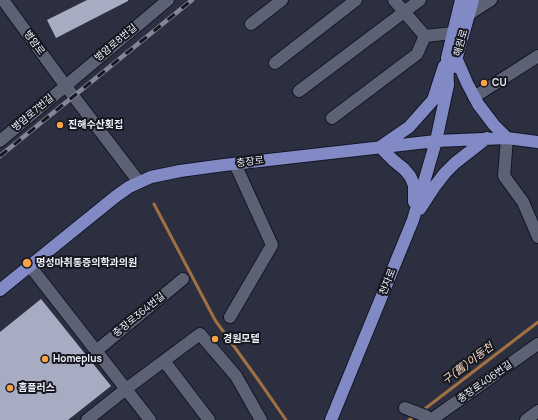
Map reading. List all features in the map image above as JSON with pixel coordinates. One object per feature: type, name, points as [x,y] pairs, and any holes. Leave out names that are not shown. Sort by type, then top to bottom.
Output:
[{"type":"main road","points":[[413,220],[414,185],[404,169],[380,147],[408,127],[433,100],[452,59],[453,33],[461,0]]},
{"type":"main road","name":"해원로","points":[[436,141],[452,59],[473,0]]},
{"type":"main road","points":[[452,59],[474,97],[494,125],[507,138]]},
{"type":"main road","points":[[413,220],[445,173],[455,163],[487,138]]},
{"type":"main road","name":"충장로","points":[[0,290],[115,197],[139,182],[180,171],[436,141],[507,138],[538,142]]},
{"type":"main road","name":"천자로","points":[[331,420],[413,220],[436,141]]},
{"type":"street","name":"병암로","points":[[3,0],[65,85],[139,182]]},
{"type":"street","name":"병암로8번길","points":[[65,85],[168,0]]},
{"type":"street","points":[[251,24],[282,0]]},
{"type":"street","points":[[275,63],[356,0]]},
{"type":"street","points":[[394,0],[424,36]]},
{"type":"street","points":[[300,91],[420,0]]},
{"type":"street","points":[[469,14],[491,0]]},
{"type":"street","points":[[424,36],[453,33]]},
{"type":"street","points":[[332,118],[417,54],[424,36]]},
{"type":"street","points":[[474,97],[538,56]]},
{"type":"street","name":"병암로7번길","points":[[0,141],[65,85]]},
{"type":"street","points":[[507,138],[504,176],[523,202],[538,237]]},
{"type":"street","points":[[230,317],[272,245],[236,164]]},
{"type":"street","points":[[30,266],[150,420]]},
{"type":"street","name":"충장로364번길","points":[[96,350],[183,279]]},
{"type":"street","points":[[87,420],[200,334],[236,376],[262,420]]},
{"type":"street","name":"충장로406번길","points":[[428,419],[538,344]]},
{"type":"street","points":[[164,361],[209,420]]},
{"type":"street","points":[[409,409],[428,419]]},
{"type":"street","points":[[526,420],[538,411]]},
{"type":"building","points":[[87,0],[128,1],[56,38],[47,20]]},
{"type":"building","name":"Homeplus","points":[[41,299],[111,386],[68,420],[0,420],[0,332]]},
{"type":"waterway","points":[[154,204],[215,320],[286,420]]},
{"type":"waterway","name":"구(舊)이동천","points":[[422,411],[538,322]]},
{"type":"waterway","name":"구(舊)이동천","points":[[409,420],[416,415]]},
{"type":"railway","points":[[0,156],[192,0]]},
{"type":"place","name":"CU","points":[[484,83]]},
{"type":"place","name":"진해수산횟집","points":[[60,125]]},
{"type":"place","name":"명성마취통증의학과의원","points":[[27,263]]},
{"type":"place","name":"경원모텔","points":[[215,339]]},
{"type":"place","name":"Homeplus","points":[[45,359]]},
{"type":"place","name":"홈플러스","points":[[10,388]]}]
